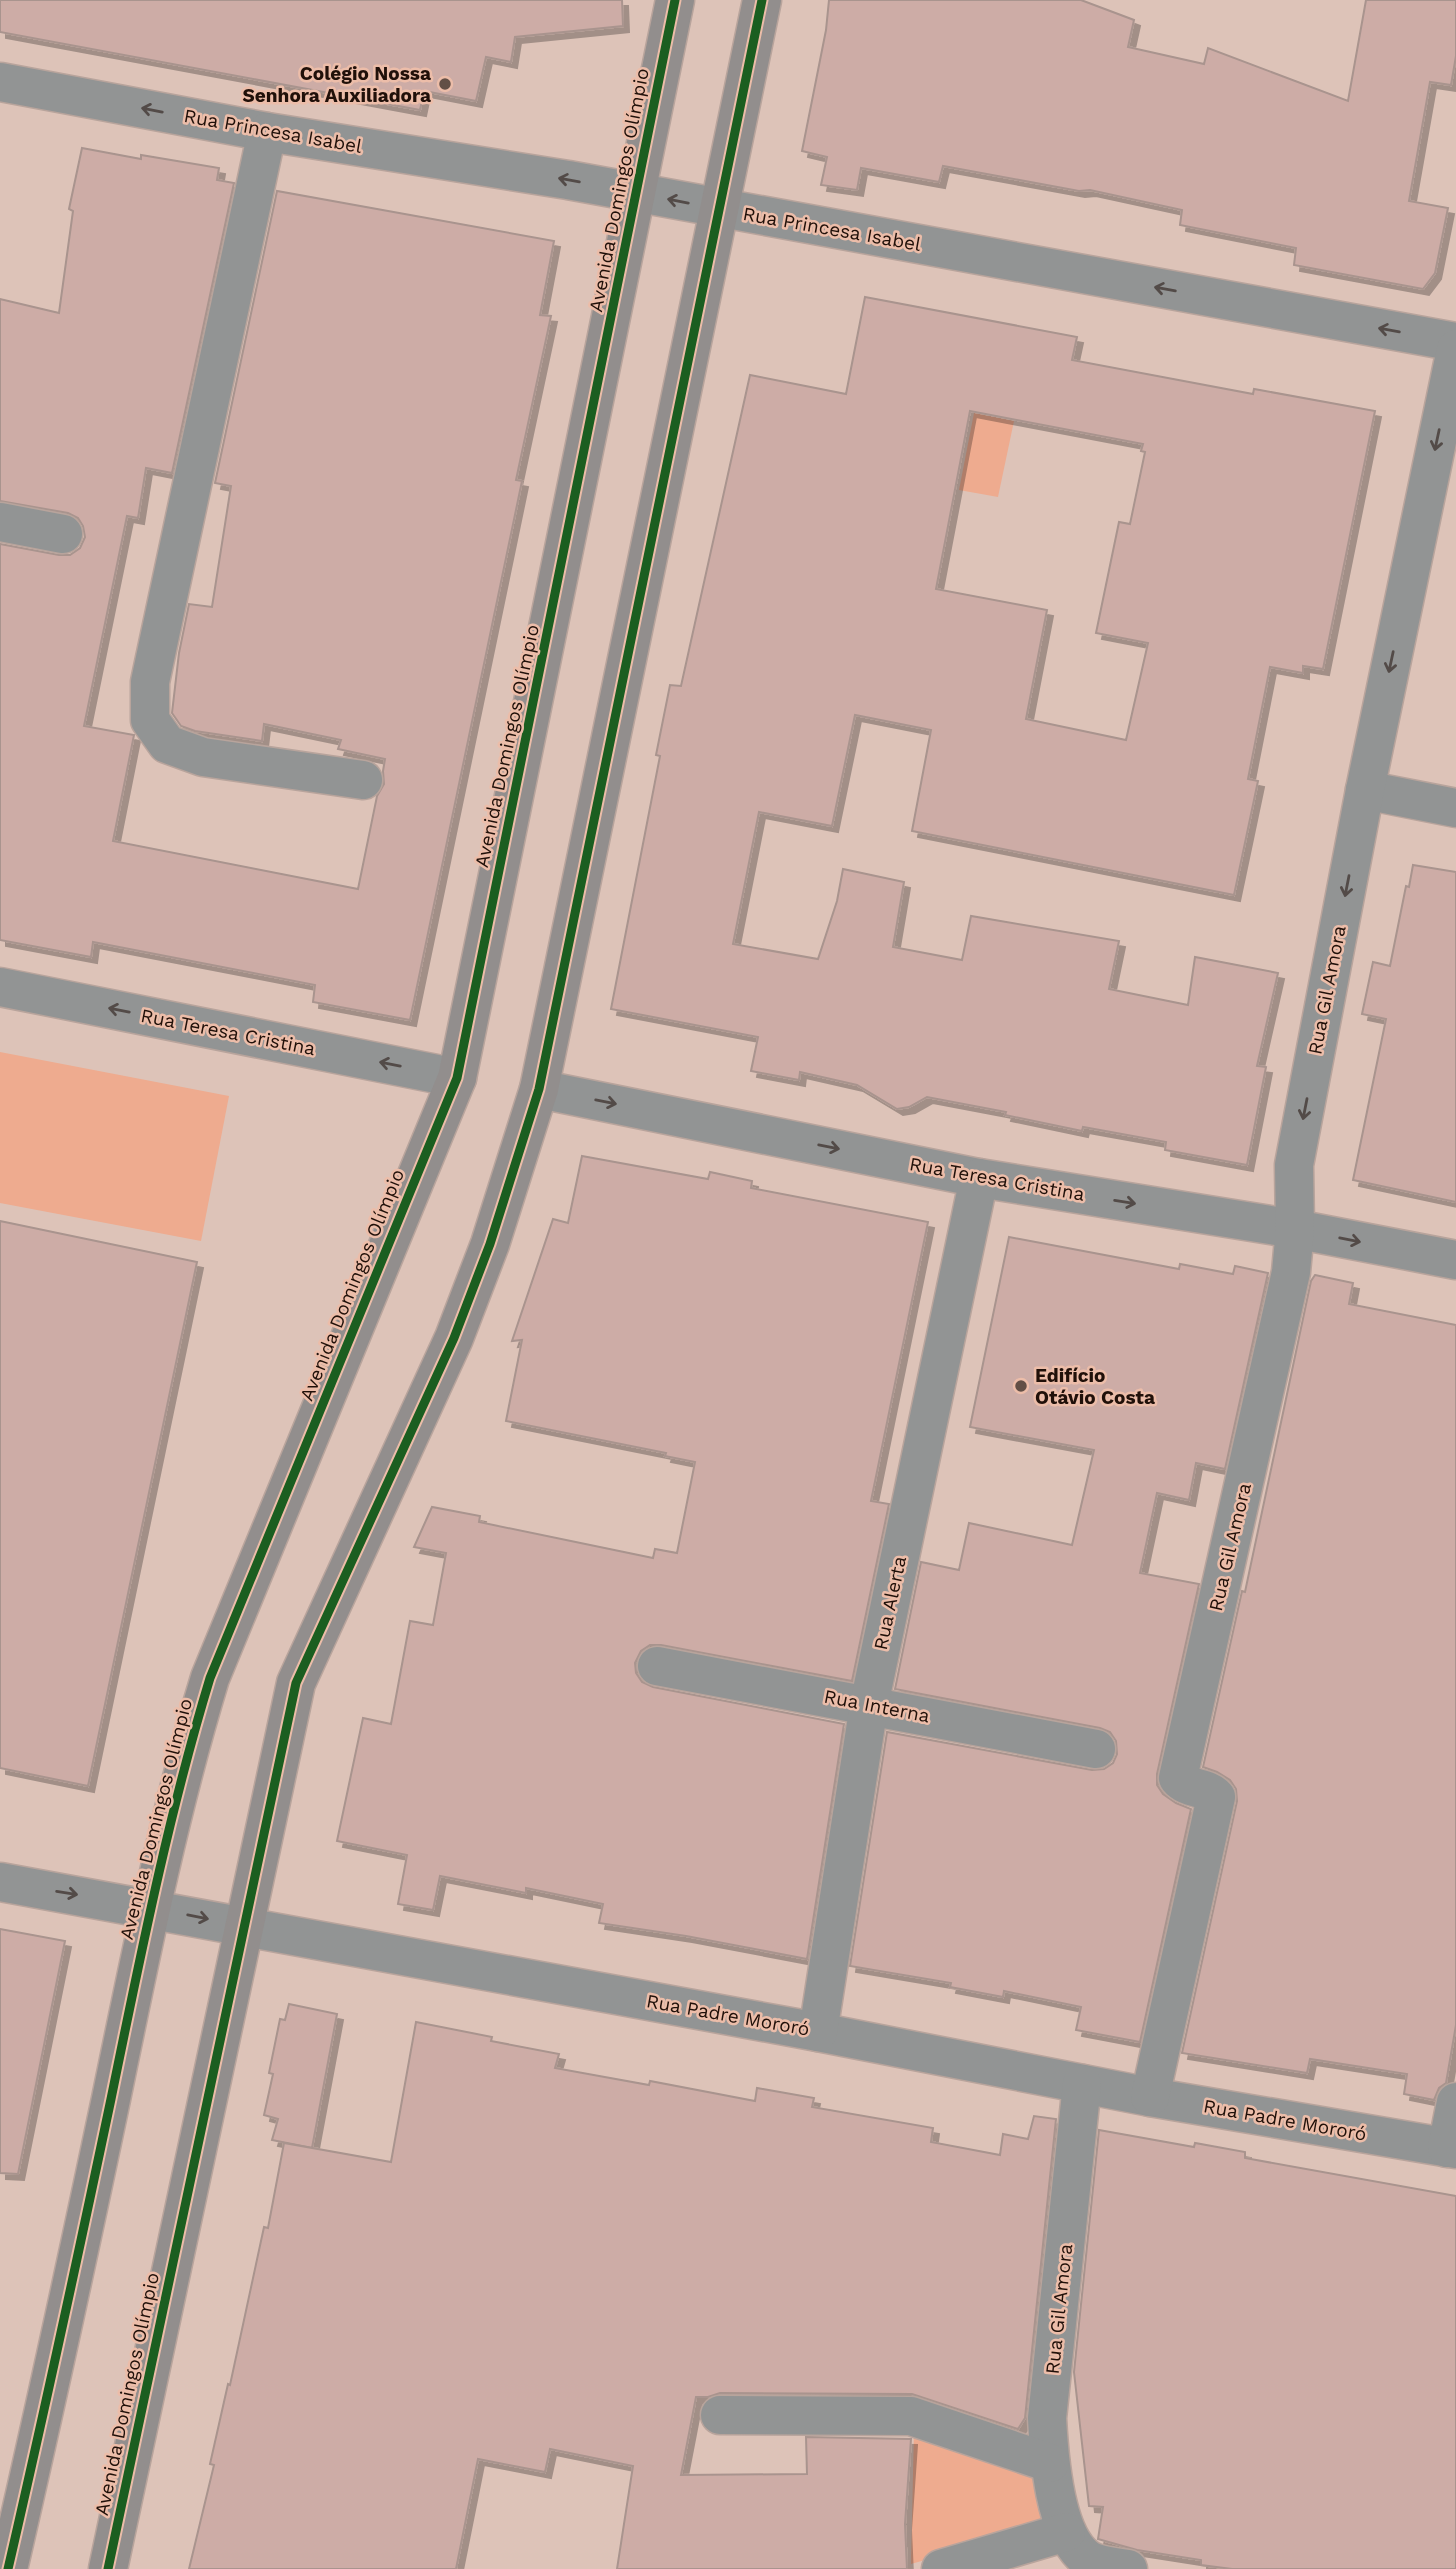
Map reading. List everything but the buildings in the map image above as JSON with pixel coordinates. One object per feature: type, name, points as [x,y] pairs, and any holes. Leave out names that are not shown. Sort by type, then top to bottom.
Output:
[{"type":"main road","name":"Avenida Domingos Olímpio","points":[[8,2569],[187,1754],[210,1678],[457,1078],[675,0]]},
{"type":"main road","name":"Avenida Domingos Olímpio","points":[[108,2569],[296,1683],[454,1338],[490,1244],[539,1088],[761,0]]},
{"type":"street","name":"Rua Princesa Isabel","points":[[0,82],[267,132],[568,180],[1456,342]]},
{"type":"street","points":[[267,132],[150,682],[150,720],[167,744],[203,757],[363,780]]},
{"type":"street","name":"Rua Gil Amora","points":[[1150,2097],[1216,1797],[1211,1792],[1183,1784],[1178,1778],[1291,1272],[1295,1230],[1294,1165],[1365,790],[1456,349]]},
{"type":"street","points":[[0,522],[63,534]]},
{"type":"street","points":[[1365,790],[1456,808]]},
{"type":"street","name":"Rua Teresa Cristina","points":[[0,987],[457,1078]]},
{"type":"street","name":"Rua Teresa Cristina","points":[[539,1088],[979,1178],[1456,1259]]},
{"type":"street","name":"Rua Alerta","points":[[818,2032],[869,1705],[979,1178]]},
{"type":"street","name":"Rua Interna","points":[[657,1666],[1096,1749]]},
{"type":"street","name":"Rua Padre Mororó","points":[[0,1882],[818,2032],[1150,2097],[1451,2149]]},
{"type":"street","name":"Rua Gil Amora","points":[[1081,2554],[1050,2463],[1047,2418],[1082,2084]]},
{"type":"street","points":[[1451,2149],[1456,2102]]},
{"type":"street","points":[[720,2414],[911,2416],[1050,2463]]},
{"type":"street","points":[[941,2569],[1081,2554],[1128,2569]]},
{"type":"shaded area","points":[[974,413],[1014,421],[998,497],[959,490]]},
{"type":"shaded area","points":[[0,1052],[229,1096],[201,1241],[0,1203]]},
{"type":"shaded area","points":[[914,2429],[1042,2469],[1044,2526],[911,2564]]},
{"type":"cycle path","points":[[8,2569],[156,1887],[210,1678],[457,1078],[675,0]]},
{"type":"cycle path","points":[[108,2569],[296,1683],[454,1338],[490,1244],[539,1089],[762,0]]},
{"type":"place","name":"Colégio Nossa Senhora Auxiliadora","points":[[445,84]]},
{"type":"place","name":"Edifício Otávio Costa","points":[[1021,1386]]}]
